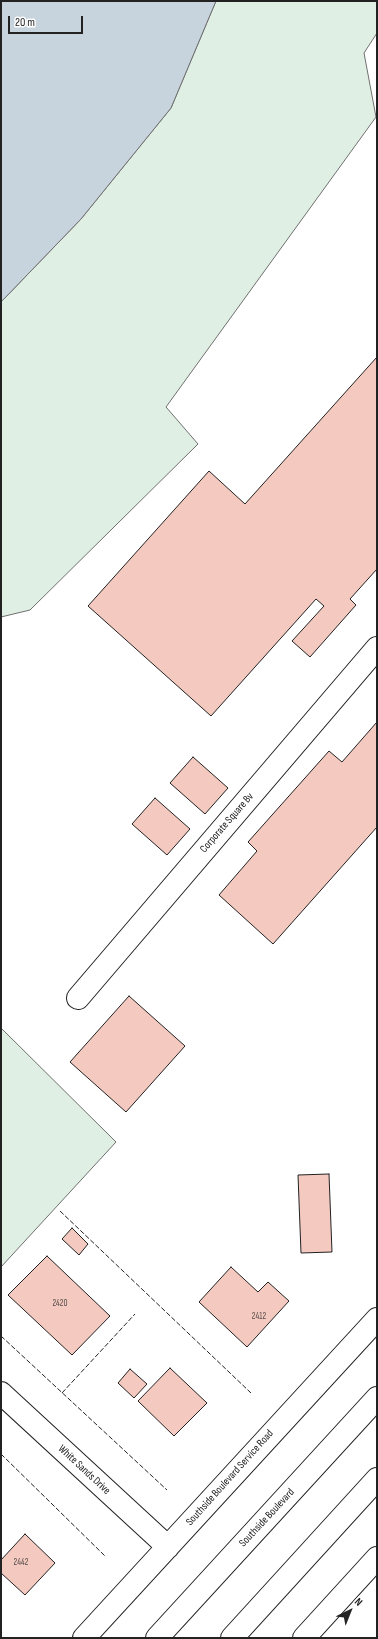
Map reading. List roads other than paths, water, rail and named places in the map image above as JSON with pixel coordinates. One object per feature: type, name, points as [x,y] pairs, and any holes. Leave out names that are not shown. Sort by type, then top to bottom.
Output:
[{"type":"main road","name":"Corporate Square Bv","points":[[78,998],[377,648]]},
{"type":"main road","name":"Southside Boulevard Service Road","points":[[84,1638],[377,1318]]},
{"type":"main road","name":"White Sands Drive","points":[[1,1393],[168,1547]]},
{"type":"main road","name":"Southside Boulevard","points":[[157,1638],[377,1398]]},
{"type":"main road","points":[[232,1638],[377,1480]]},
{"type":"main road","points":[[304,1638],[377,1558]]}]
